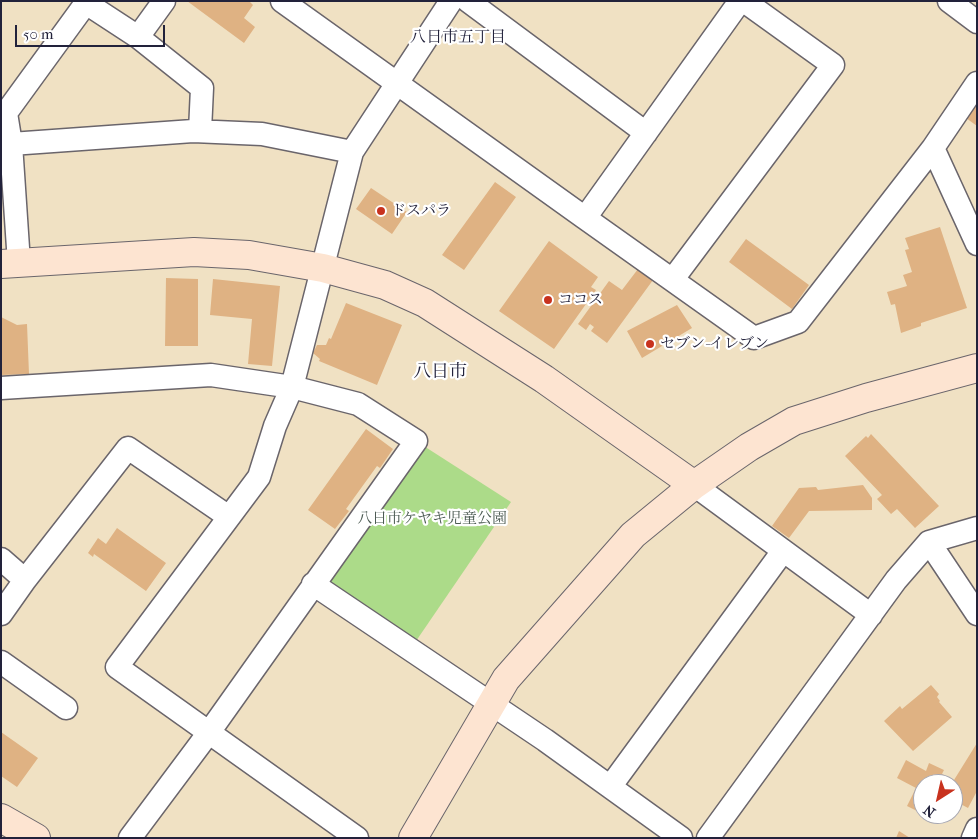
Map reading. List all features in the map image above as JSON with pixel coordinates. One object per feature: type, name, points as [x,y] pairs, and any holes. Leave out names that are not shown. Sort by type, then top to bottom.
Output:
[{"type":"street","points":[[138,37],[164,1]]},
{"type":"street","points":[[282,1],[309,9],[396,82],[754,338],[798,322],[933,148],[977,83]]},
{"type":"street","points":[[357,838],[210,731],[117,667],[259,477],[274,426],[292,387],[352,152],[396,82],[451,1]]},
{"type":"street","points":[[468,1],[646,133]]},
{"type":"street","points":[[585,218],[742,1],[833,65],[673,279]]},
{"type":"street","points":[[949,1],[977,22]]},
{"type":"street","points":[[200,131],[202,88],[138,37],[86,3],[6,113],[11,144],[10,263],[194,252],[249,255],[323,268],[385,286],[425,303],[544,379],[694,485],[871,615]]},
{"type":"street","points":[[11,144],[200,131],[262,134],[352,152]]},
{"type":"street","points":[[933,148],[976,239]]},
{"type":"street","points":[[413,838],[506,679],[633,535],[694,485],[749,447],[794,421],[866,398],[977,368]]},
{"type":"street","points":[[1,388],[211,375],[292,387],[358,404],[416,441],[210,731],[130,838]]},
{"type":"street","points":[[1,614],[25,580],[128,448],[229,517]]},
{"type":"street","points":[[708,838],[896,580],[930,542],[977,528]]},
{"type":"street","points":[[930,542],[977,614]]},
{"type":"street","points":[[610,787],[783,551]]},
{"type":"street","points":[[1,559],[25,580]]},
{"type":"street","points":[[313,584],[610,787],[680,838]]},
{"type":"street","points":[[1,662],[66,708]]},
{"type":"street","points":[[1,818],[36,838]]},
{"type":"street","points":[[973,838],[977,829]]},
{"type":"green space","name":"八日市ケヤキ児童公園","points":[[416,441],[511,502],[414,644],[324,581]]},
{"type":"building","points":[[187,1],[249,1],[253,5],[244,18],[255,27],[244,43]]},
{"type":"building","points":[[977,103],[977,126],[966,118]]},
{"type":"building","points":[[495,182],[516,197],[464,270],[442,255]]},
{"type":"building","name":"ドスパラ","points":[[371,188],[407,212],[392,234],[356,209]]},
{"type":"building","points":[[940,227],[967,308],[921,323],[921,326],[901,333],[895,304],[891,305],[887,292],[907,286],[903,275],[912,272],[905,250],[909,249],[905,238]]},
{"type":"building","points":[[746,239],[809,285],[792,309],[729,262]]},
{"type":"building","name":"ココス","points":[[549,241],[598,277],[591,287],[596,290],[554,349],[499,311]]},
{"type":"building","points":[[638,269],[653,280],[607,343],[591,331],[594,327],[590,324],[586,330],[578,324],[609,281],[622,290]]},
{"type":"building","points":[[166,278],[198,279],[198,346],[165,346]]},
{"type":"building","points":[[213,279],[280,286],[272,366],[248,364],[252,319],[210,315]]},
{"type":"building","points":[[346,303],[402,325],[377,385],[319,361],[320,359],[313,353],[317,345],[326,345],[329,338],[331,339]]},
{"type":"building","name":"セブン-イレブン","points":[[677,305],[692,328],[642,358],[627,331]]},
{"type":"building","points":[[1,317],[17,325],[27,324],[29,374],[1,375]]},
{"type":"building","points":[[366,429],[393,449],[380,468],[377,466],[346,509],[349,511],[335,529],[308,510]]},
{"type":"building","points":[[871,434],[939,506],[915,528],[897,509],[891,514],[877,499],[882,495],[845,456],[866,436],[868,438]]},
{"type":"building","points":[[863,485],[872,498],[872,510],[809,511],[789,538],[772,526],[799,488],[816,487],[818,490]]},
{"type":"building","points":[[117,528],[166,563],[146,591],[94,554],[93,557],[88,553],[98,538],[106,544]]},
{"type":"building","points":[[931,685],[939,694],[937,697],[939,702],[952,717],[913,751],[884,721],[900,706],[902,709]]},
{"type":"building","points":[[1,732],[38,758],[17,787],[1,776]]},
{"type":"building","points":[[977,743],[977,791],[968,808],[963,805],[963,774],[958,774]]},
{"type":"building","points":[[906,760],[926,771],[929,763],[944,770],[942,774],[913,774],[913,786],[897,778]]},
{"type":"building","points":[[913,794],[913,809],[907,806]]},
{"type":"building","points":[[899,831],[910,838],[896,838]]},
{"type":"place","name":"ドスパラ","points":[[381,211]]},
{"type":"place","name":"ココス","points":[[548,300]]},
{"type":"place","name":"セブン-イレブン","points":[[650,344]]},
{"type":"district","name":"八日市五丁目","points":[[458,38]]},
{"type":"district","name":"八日市","points":[[440,373]]}]
